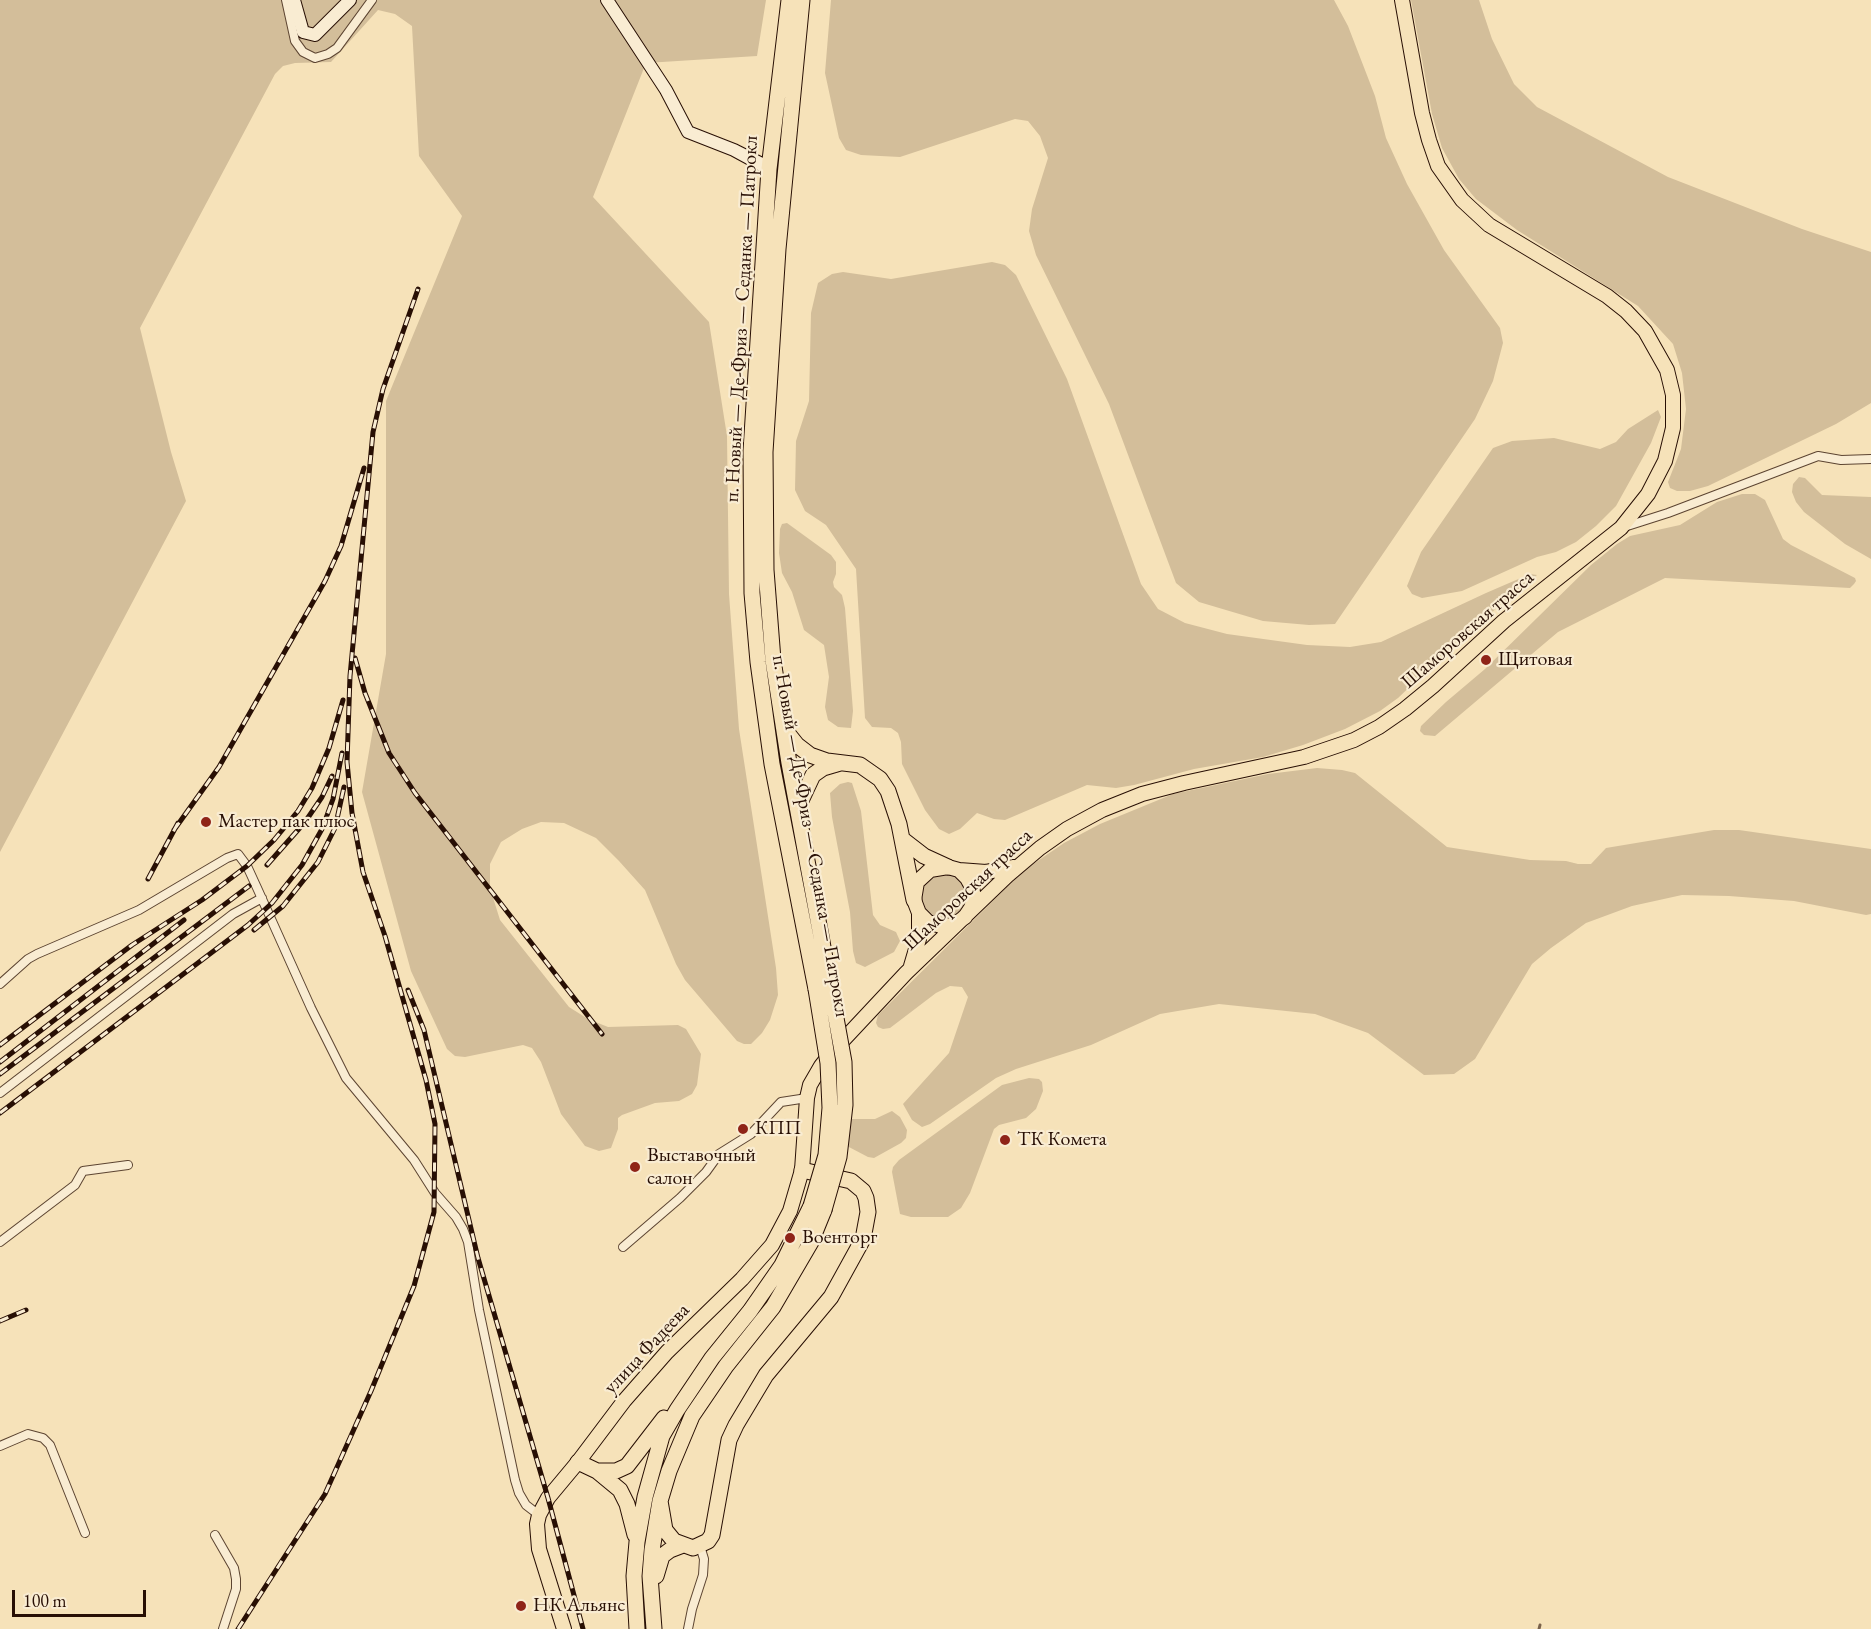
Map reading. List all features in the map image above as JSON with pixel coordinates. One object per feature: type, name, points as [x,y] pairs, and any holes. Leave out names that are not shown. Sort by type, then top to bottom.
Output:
[{"type":"highway","name":"п. Новый — Де-Фриз — Седанка — Патрокл","points":[[789,0],[769,169],[751,451],[752,593],[758,662],[772,764],[823,987]]},
{"type":"highway","name":"п. Новый — Де-Фриз — Седанка — Патрокл","points":[[654,1629],[651,1600],[652,1550],[660,1501],[669,1471],[692,1416],[726,1366],[773,1307],[810,1242],[826,1155],[830,1108],[823,987],[798,807],[773,660],[769,612],[765,452],[781,214],[802,0]]},
{"type":"highway","points":[[783,727],[797,745],[810,755],[826,761],[866,768],[880,779],[888,791],[902,838],[916,906]]},
{"type":"highway","points":[[798,807],[813,775],[829,765],[843,763]]},
{"type":"highway","points":[[902,838],[924,856],[953,869]]},
{"type":"highway","points":[[660,1501],[665,1530],[674,1541],[693,1548],[700,1546],[711,1536],[729,1440],[740,1417],[766,1375],[831,1297],[863,1239],[868,1212],[863,1191],[851,1181],[802,1170]]},
{"type":"highway","name":"п. Новый — Де-Фриз — Седанка — Патрокл","points":[[637,1629],[634,1576],[637,1542],[645,1497],[662,1436],[712,1358],[750,1311],[818,1208]]},
{"type":"highway","points":[[597,1471],[616,1471],[627,1466],[663,1419],[677,1410]]},
{"type":"highway","points":[[578,1462],[597,1471],[620,1490],[627,1504],[637,1542]]},
{"type":"highway","points":[[651,1600],[658,1565],[663,1556],[670,1550],[684,1545]]},
{"type":"main road","points":[[294,0],[303,32],[315,35],[350,0]]},
{"type":"main road","points":[[607,0],[666,90],[688,132],[734,150],[769,169]]},
{"type":"main road","name":"Шаморовская трасса","points":[[807,1098],[810,1085],[826,1059],[906,973],[1040,848],[1067,829],[1102,810],[1142,794],[1304,757],[1354,740],[1379,727],[1426,692],[1504,621],[1621,528],[1648,494],[1665,461],[1673,428],[1675,411],[1667,370],[1645,331],[1626,311],[1607,296],[1489,225],[1462,200],[1451,186],[1438,166],[1429,140],[1402,0]]},
{"type":"main road","points":[[906,973],[912,964],[918,946],[917,882],[923,875],[930,870],[953,869],[986,872],[1019,866]]},
{"type":"main road","points":[[916,906],[928,922],[941,926],[954,924],[965,917],[974,898],[972,887],[967,878],[953,869]]},
{"type":"main road","name":"улица Фадеева","points":[[539,1515],[548,1498],[624,1401],[667,1352],[742,1279],[772,1245],[790,1212],[802,1170],[807,1098]]},
{"type":"main road","points":[[539,1515],[537,1524],[539,1549],[564,1629]]},
{"type":"street","points":[[286,0],[295,41],[303,52],[315,58],[337,48],[372,0]]},
{"type":"street","points":[[1621,528],[1668,513],[1818,456],[1841,460],[1871,459]]},
{"type":"street","points":[[0,984],[36,954],[139,910],[238,854],[262,898],[311,1008],[346,1078],[414,1160],[435,1193],[464,1229],[478,1310],[515,1480],[526,1505],[539,1515]]},
{"type":"street","points":[[0,1093],[233,914],[262,898]]},
{"type":"street","points":[[623,1247],[680,1198],[706,1172],[719,1154],[751,1134],[782,1102],[807,1098]]},
{"type":"street","points":[[0,1242],[75,1185],[85,1170],[128,1165]]},
{"type":"street","points":[[0,1446],[28,1434],[43,1438],[50,1445],[86,1533]]},
{"type":"street","points":[[215,1535],[234,1568],[236,1579],[236,1589],[223,1629]]},
{"type":"street","points":[[688,1629],[703,1575],[704,1559],[700,1546]]},
{"type":"shaded area","points":[[0,0],[766,0],[757,56],[646,63],[593,197],[709,322],[727,436],[729,594],[739,729],[776,968],[778,995],[770,1020],[751,1044],[737,1041],[685,980],[645,890],[596,838],[564,823],[541,822],[522,829],[501,842],[490,864],[490,888],[500,920],[569,1007],[588,1019],[608,1027],[678,1025],[686,1029],[701,1054],[697,1085],[692,1094],[679,1101],[655,1103],[622,1115],[618,1118],[618,1129],[611,1148],[599,1151],[585,1146],[561,1114],[541,1062],[532,1048],[523,1045],[465,1057],[455,1056],[447,1049],[411,971],[362,792],[386,654],[386,401],[462,216],[419,156],[412,26],[395,14],[378,10],[331,62],[295,63],[283,66],[275,74],[140,328],[171,452],[186,501],[0,852]]},
{"type":"shaded area","points":[[831,0],[1334,0],[1348,26],[1375,96],[1386,138],[1407,184],[1444,250],[1500,328],[1503,343],[1493,381],[1475,419],[1335,624],[1309,625],[1263,621],[1199,602],[1176,583],[1109,404],[1036,255],[1029,231],[1032,209],[1048,158],[1040,136],[1028,121],[1015,119],[900,157],[861,155],[846,150],[839,138],[825,73]]},
{"type":"shaded area","points":[[1411,0],[1479,0],[1492,39],[1514,84],[1537,107],[1668,177],[1802,229],[1871,252],[1871,403],[1836,424],[1708,486],[1690,491],[1677,491],[1670,488],[1668,482],[1681,449],[1686,409],[1682,373],[1673,344],[1638,306],[1517,230],[1476,199],[1459,179],[1442,148],[1432,114]]},
{"type":"shaded area","points":[[992,262],[1005,265],[1016,275],[1067,379],[1141,584],[1158,609],[1185,623],[1227,634],[1307,645],[1350,647],[1381,642],[1530,574],[1537,575],[1463,636],[1398,698],[1380,711],[1345,729],[1263,757],[1194,769],[1116,788],[1087,785],[1005,820],[977,813],[960,829],[949,834],[939,829],[925,810],[902,764],[901,742],[898,733],[891,728],[872,727],[865,718],[856,569],[826,525],[805,511],[795,490],[796,441],[809,401],[811,313],[818,283],[832,274],[843,272],[891,279]]},
{"type":"shaded area","points":[[1658,410],[1661,417],[1651,443],[1616,506],[1576,542],[1462,591],[1422,598],[1412,594],[1407,586],[1421,552],[1493,448],[1512,441],[1554,438],[1600,449],[1616,442],[1628,429]]},
{"type":"shaded area","points":[[1799,477],[1805,478],[1822,495],[1871,497],[1871,559],[1845,544],[1804,512],[1792,492],[1793,484]]},
{"type":"shaded area","points":[[1742,494],[1755,494],[1765,500],[1783,539],[1855,578],[1854,584],[1850,588],[1665,578],[1558,632],[1435,736],[1424,735],[1420,731],[1421,726],[1446,702],[1485,669],[1591,565],[1617,544],[1630,536],[1680,525],[1717,502]]},
{"type":"shaded area","points":[[787,523],[831,555],[836,562],[833,582],[834,587],[842,595],[845,608],[853,711],[851,728],[838,727],[828,720],[825,707],[829,677],[824,645],[804,630],[792,592],[782,573],[779,553],[780,529],[782,524]]},
{"type":"shaded area","points":[[1317,768],[1355,773],[1447,847],[1530,860],[1591,864],[1606,848],[1714,830],[1739,830],[1871,849],[1871,914],[1866,915],[1794,901],[1682,895],[1632,906],[1586,923],[1532,964],[1475,1059],[1454,1074],[1424,1075],[1368,1033],[1315,1014],[1219,1004],[1160,1014],[1091,1045],[1016,1069],[996,1078],[930,1124],[922,1127],[912,1120],[903,1104],[949,1053],[968,997],[962,987],[950,986],[936,993],[890,1028],[878,1027],[876,1023],[878,1015],[1023,871],[1064,843],[1100,824],[1173,794],[1268,774]]},
{"type":"shaded area","points":[[852,783],[861,811],[873,915],[880,925],[896,932],[900,941],[894,952],[865,967],[856,963],[853,951],[850,912],[832,817],[830,793],[840,784]]},
{"type":"shaded area","points":[[944,874],[960,881],[967,897],[960,913],[944,920],[928,913],[921,897],[928,881]]},
{"type":"shaded area","points":[[1029,1078],[1039,1079],[1042,1082],[1043,1091],[1036,1109],[1026,1118],[999,1125],[994,1129],[970,1193],[961,1208],[948,1217],[911,1217],[900,1214],[892,1172],[899,1160],[1002,1085]]},
{"type":"shaded area","points":[[892,1111],[900,1117],[907,1130],[906,1138],[901,1143],[874,1158],[847,1146],[849,1121],[875,1119]]},
{"type":"waterway","points":[[1539,1629],[1540,1625]]},
{"type":"railway","points":[[238,1629],[325,1494],[414,1286],[434,1212],[435,1124],[426,1080],[385,936],[363,872],[352,813],[347,762],[350,676],[373,432],[383,389],[418,289]]},
{"type":"railway","points":[[174,830],[219,767],[325,581],[341,546],[364,468]]},
{"type":"railway","points":[[355,658],[365,693],[389,753],[415,793],[602,1034]]},
{"type":"railway","points":[[0,1045],[132,945],[202,900],[247,866],[274,840],[298,811],[312,788],[329,748],[343,700]]},
{"type":"railway","points":[[0,1113],[248,925],[272,903],[302,865],[322,829],[333,799],[342,753]]},
{"type":"railway","points":[[267,865],[305,822],[322,797],[332,776]]},
{"type":"railway","points":[[254,930],[283,906],[318,862],[335,828],[344,787]]},
{"type":"railway","points":[[148,879],[178,823]]},
{"type":"railway","points":[[0,1074],[249,886]]},
{"type":"railway","points":[[0,1062],[184,920]]},
{"type":"railway","points":[[408,990],[424,1030],[478,1258],[548,1498],[583,1629]]},
{"type":"railway","points":[[0,1321],[26,1310]]},
{"type":"place","name":"Щитовая","points":[[1486,660]]},
{"type":"place","name":"Мастер пак плюс","points":[[206,822]]},
{"type":"place","name":"КПП","points":[[743,1129]]},
{"type":"place","name":"ТК Комета","points":[[1005,1140]]},
{"type":"place","name":"Выставочный салон","points":[[635,1167]]},
{"type":"place","name":"Военторг","points":[[790,1238]]},
{"type":"place","name":"НК Альянс","points":[[521,1606]]}]
